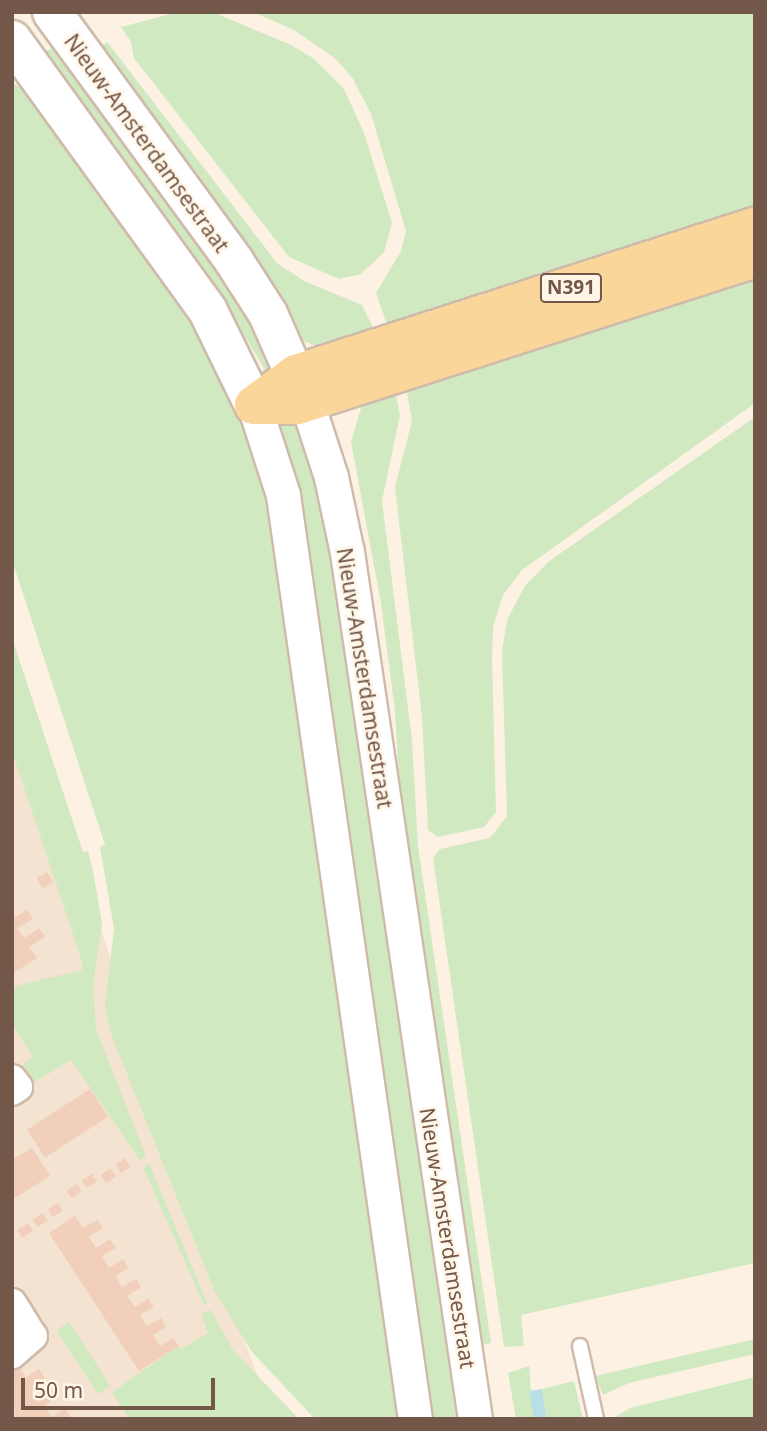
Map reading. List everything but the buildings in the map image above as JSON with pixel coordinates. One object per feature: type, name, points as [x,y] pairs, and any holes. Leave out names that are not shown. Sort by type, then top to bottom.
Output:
[{"type":"main road","name":"Nieuw-Amsterdamsestraat","points":[[52,12],[233,261],[268,314],[301,388]]},
{"type":"main road","points":[[22,53],[208,311],[254,405]]},
{"type":"main road","name":"N391","points":[[254,405],[755,227]]},
{"type":"main road","name":"N391","points":[[301,388],[755,258]]},
{"type":"street","name":"Nieuw-Amsterdamsestraat","points":[[301,388],[331,477],[347,552],[475,1419]]},
{"type":"street","points":[[254,405],[283,495],[415,1419]]},
{"type":"street","points":[[12,1079],[18,1087],[12,1091]]},
{"type":"street","points":[[12,1303],[33,1336],[12,1354]]},
{"type":"lane","points":[[580,1346],[596,1419]]},
{"type":"shaded area","points":[[12,676],[88,893],[272,1419],[12,1419]]},
{"type":"green space","points":[[178,12],[215,13],[291,45],[313,58],[344,89],[364,133],[392,223],[384,252],[361,274],[339,279],[289,257],[134,58],[131,42],[121,27]]},
{"type":"green space","points":[[253,12],[755,12],[755,218],[391,336],[376,293],[401,251],[406,231],[371,114],[353,79],[336,59],[294,30]]},
{"type":"green space","points":[[108,43],[277,263],[304,281],[362,305],[379,340],[325,349],[300,340],[105,73],[106,51],[101,45]]},
{"type":"green space","points":[[66,44],[280,359],[267,373],[208,276],[116,147],[32,55]]},
{"type":"green space","points":[[12,82],[29,94],[158,249],[258,433],[402,1419],[315,1419],[252,1352],[214,1290],[111,1034],[105,1007],[114,928],[100,847],[105,845],[12,560]]},
{"type":"green space","points":[[755,267],[755,403],[522,570],[503,595],[493,627],[496,812],[484,827],[438,837],[428,830],[422,717],[395,487],[412,421],[405,381]]},
{"type":"green space","points":[[394,386],[400,415],[382,501],[412,740],[418,846],[491,1343],[476,1346],[402,833],[395,711],[381,603],[351,442],[361,408],[380,390]]},
{"type":"green space","points":[[755,417],[755,1263],[521,1315],[524,1346],[504,1347],[433,858],[440,849],[490,838],[507,816],[502,653],[507,620],[525,586],[548,562]]},
{"type":"green space","points":[[293,418],[316,456],[462,1419],[428,1419],[276,428]]},
{"type":"green space","points":[[12,638],[83,852],[88,851],[93,871],[102,923],[93,986],[96,1029],[146,1156],[140,1160],[71,1060],[35,1082],[23,1064],[33,1057],[12,1024],[12,987],[82,970],[82,961],[12,751]]},
{"type":"green space","points":[[149,1163],[207,1303],[204,1305],[143,1167]]},
{"type":"green space","points":[[211,1310],[233,1350],[299,1419],[129,1419],[112,1392],[179,1346],[181,1349],[208,1333],[201,1314]]},
{"type":"green space","points":[[69,1322],[110,1386],[98,1394],[56,1330]]},
{"type":"green space","points":[[755,1339],[755,1354],[629,1383],[603,1395],[595,1376]]},
{"type":"green space","points":[[529,1366],[533,1419],[516,1419],[508,1373]]},
{"type":"green space","points":[[755,1377],[755,1419],[612,1419],[630,1408]]},
{"type":"green space","points":[[574,1381],[583,1419],[547,1419],[542,1389]]},
{"type":"water","points":[[542,1389],[547,1419],[534,1419],[529,1391]]}]
